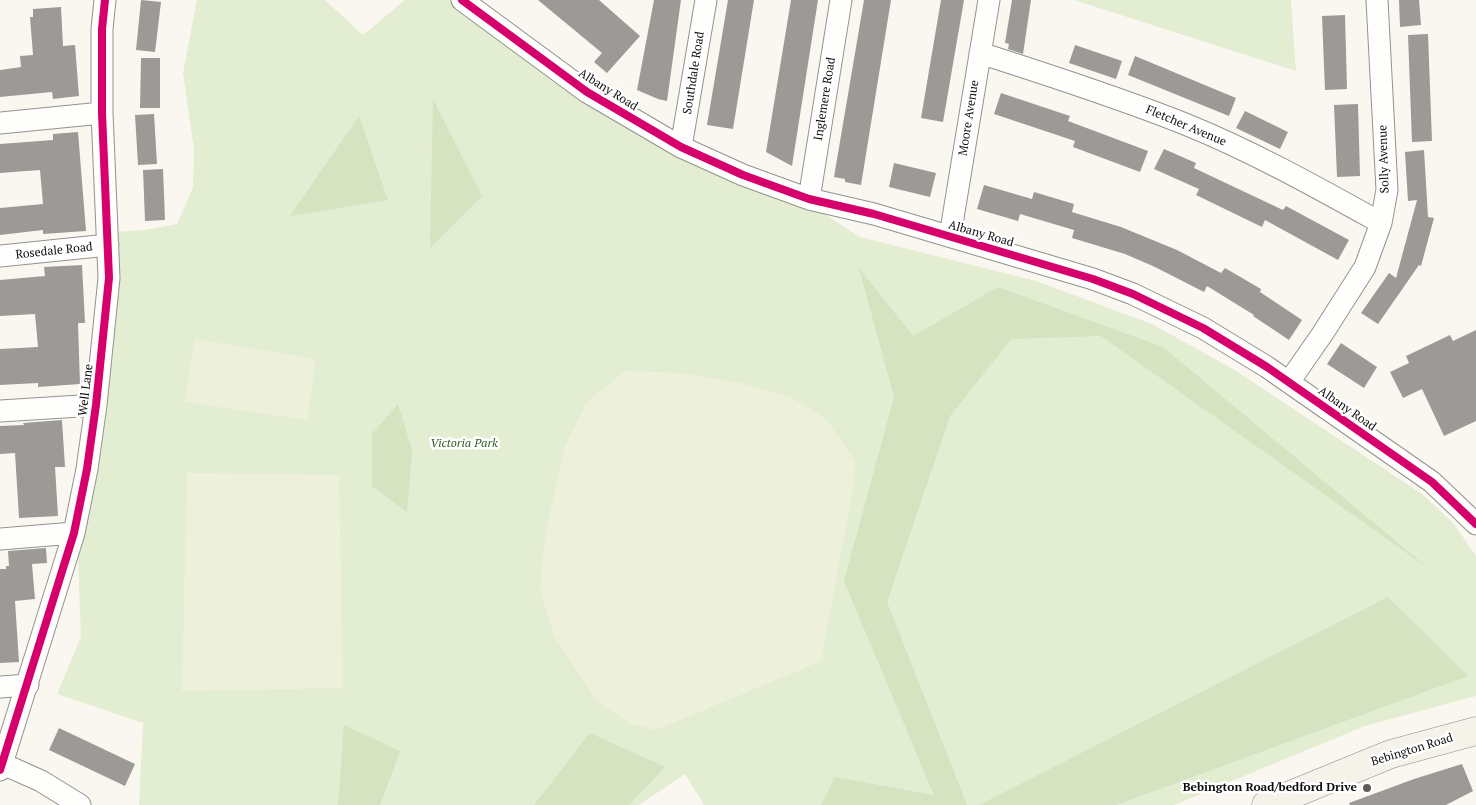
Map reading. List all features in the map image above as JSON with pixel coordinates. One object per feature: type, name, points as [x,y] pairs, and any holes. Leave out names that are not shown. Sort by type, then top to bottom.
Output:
[{"type":"main road","name":"Bebington Road","points":[[1266,805],[1391,754],[1476,731]]},
{"type":"street","name":"Well Lane","points":[[1,767],[74,533],[87,469],[96,405],[109,278],[102,112],[102,29],[105,0]]},
{"type":"street","name":"Albany Road","points":[[462,0],[587,92],[681,147],[743,175],[809,199],[874,214],[1066,271],[1133,294],[1203,328],[1289,382],[1432,482],[1476,524]]},
{"type":"street","name":"Southdale Road","points":[[681,147],[706,0]]},
{"type":"street","name":"Inglemere Road","points":[[809,199],[841,0]]},
{"type":"street","name":"Moore Avenue","points":[[950,236],[989,0]]},
{"type":"street","name":"Solly Avenue","points":[[1289,382],[1366,267],[1381,223],[1386,190],[1377,0]]},
{"type":"street","name":"Fletcher Avenue","points":[[980,53],[1084,86],[1186,124],[1314,185],[1381,223]]},
{"type":"street","points":[[0,124],[102,112]]},
{"type":"street","name":"Rosedale Road","points":[[0,256],[108,245]]},
{"type":"street","points":[[0,410],[96,405]]},
{"type":"street","points":[[0,539],[74,533]]},
{"type":"street","points":[[0,687],[28,685]]},
{"type":"street","points":[[1,767],[41,781],[80,805]]},
{"type":"green space","name":"Victoria Park","points":[[197,0],[325,0],[363,35],[405,0],[457,0],[585,95],[806,202],[860,237],[1036,281],[1152,324],[1233,369],[1422,494],[1454,524],[1476,556],[1476,696],[1365,726],[1174,805],[704,805],[685,774],[639,805],[139,805],[143,723],[57,694],[81,637],[77,537],[112,232],[144,230],[177,224],[193,187],[194,149],[183,73]]},
{"type":"green space","points":[[1074,0],[1291,0],[1296,71]]},
{"type":"green space","points":[[433,99],[482,196],[430,248]]},
{"type":"green space","points":[[359,116],[388,200],[290,216]]},
{"type":"green space","points":[[859,268],[913,336],[998,287],[1163,347],[1428,568],[1101,336],[1011,339],[950,416],[887,602],[967,805],[821,805],[835,777],[934,795],[844,581],[894,397]]},
{"type":"green space","points":[[194,339],[316,359],[307,420],[185,402]]},
{"type":"green space","points":[[625,371],[679,373],[741,383],[792,398],[826,419],[855,461],[854,485],[821,661],[656,730],[632,724],[596,700],[554,636],[540,590],[545,536],[565,446],[587,402]]},
{"type":"green space","points":[[398,404],[412,450],[407,512],[372,486],[372,434]]},
{"type":"green space","points":[[187,473],[339,475],[343,688],[182,691]]},
{"type":"green space","points":[[1388,597],[1468,676],[1116,805],[979,805]]},
{"type":"green space","points":[[344,725],[400,751],[380,805],[338,805]]},
{"type":"green space","points":[[590,733],[665,767],[629,805],[534,805]]},
{"type":"building","points":[[141,0],[161,2],[155,52],[136,50]]},
{"type":"building","points":[[538,0],[599,0],[640,36],[607,73],[594,62],[602,53]]},
{"type":"building","points":[[654,0],[681,0],[667,101],[637,90]]},
{"type":"building","points":[[728,0],[754,0],[733,129],[707,125]]},
{"type":"building","points":[[791,0],[818,0],[792,166],[766,152]]},
{"type":"building","points":[[864,0],[891,0],[861,185],[845,182],[845,179],[834,177]]},
{"type":"building","points":[[941,0],[964,0],[943,122],[921,118]]},
{"type":"building","points":[[1012,0],[1031,0],[1023,54],[1008,49],[1009,44],[1005,43]]},
{"type":"building","points":[[1399,0],[1419,0],[1421,25],[1400,27]]},
{"type":"building","points":[[61,7],[63,46],[75,45],[79,96],[53,99],[52,92],[0,97],[0,70],[21,67],[20,56],[33,55],[30,17],[33,17],[33,9]]},
{"type":"building","points":[[1345,15],[1347,89],[1325,90],[1322,16]]},
{"type":"building","points":[[1428,34],[1432,141],[1412,142],[1408,35]]},
{"type":"building","points":[[1075,45],[1122,61],[1116,79],[1069,63]]},
{"type":"building","points":[[1135,56],[1236,98],[1229,116],[1128,75]]},
{"type":"building","points":[[141,58],[160,58],[160,108],[140,108]]},
{"type":"building","points":[[1001,93],[1070,116],[1068,121],[1148,151],[1140,172],[1073,147],[1075,141],[994,114]]},
{"type":"building","points":[[1358,104],[1360,176],[1337,177],[1334,105]]},
{"type":"building","points":[[1245,111],[1288,132],[1280,149],[1236,128]]},
{"type":"building","points":[[154,114],[157,164],[138,165],[135,115]]},
{"type":"building","points":[[78,132],[86,231],[43,234],[43,230],[0,235],[0,208],[43,204],[40,170],[0,173],[0,144],[53,140],[53,134]]},
{"type":"building","points":[[1164,149],[1196,163],[1194,168],[1283,210],[1286,206],[1349,240],[1338,260],[1265,220],[1262,227],[1196,195],[1199,189],[1154,169]]},
{"type":"building","points":[[1424,150],[1428,217],[1434,218],[1421,266],[1419,265],[1378,324],[1361,313],[1389,273],[1396,278],[1417,200],[1408,201],[1405,152]]},
{"type":"building","points":[[894,163],[936,173],[930,197],[889,187]]},
{"type":"building","points":[[163,169],[165,220],[145,221],[143,170]]},
{"type":"building","points":[[984,185],[1032,199],[1034,192],[1074,204],[1072,212],[1121,227],[1177,250],[1221,273],[1225,268],[1261,289],[1260,292],[1302,320],[1289,340],[1254,315],[1207,286],[1204,292],[1125,254],[1072,238],[1074,230],[1020,214],[1018,221],[977,209]]},
{"type":"building","points":[[82,265],[85,323],[78,323],[80,384],[38,387],[38,383],[0,385],[0,349],[38,347],[35,314],[0,316],[0,280],[45,276],[44,267]]},
{"type":"building","points":[[1476,330],[1476,421],[1444,436],[1422,389],[1403,398],[1390,372],[1409,363],[1406,356],[1450,335],[1453,341]]},
{"type":"building","points":[[1341,343],[1377,367],[1364,388],[1327,364]]},
{"type":"building","points":[[62,420],[65,467],[55,467],[58,516],[19,518],[15,453],[0,454],[0,426]]},
{"type":"building","points":[[46,548],[47,563],[32,564],[35,599],[15,601],[19,662],[0,663],[0,569],[6,569],[6,566],[9,566],[8,551]]},
{"type":"building","points":[[59,728],[135,764],[125,786],[49,750]]},
{"type":"building","points":[[1462,764],[1473,791],[1446,805],[1350,805],[1349,803],[1414,779]]},
{"type":"cycle path","points":[[0,770],[74,533],[87,469],[96,405],[109,278],[102,113],[102,29],[105,0]]},
{"type":"cycle path","points":[[462,0],[587,92],[681,147],[743,175],[809,199],[874,214],[1093,279],[1133,294],[1203,328],[1267,367],[1432,482],[1476,524]]},
{"type":"place","name":"Bebington Road/bedford Drive","points":[[1367,788]]}]
